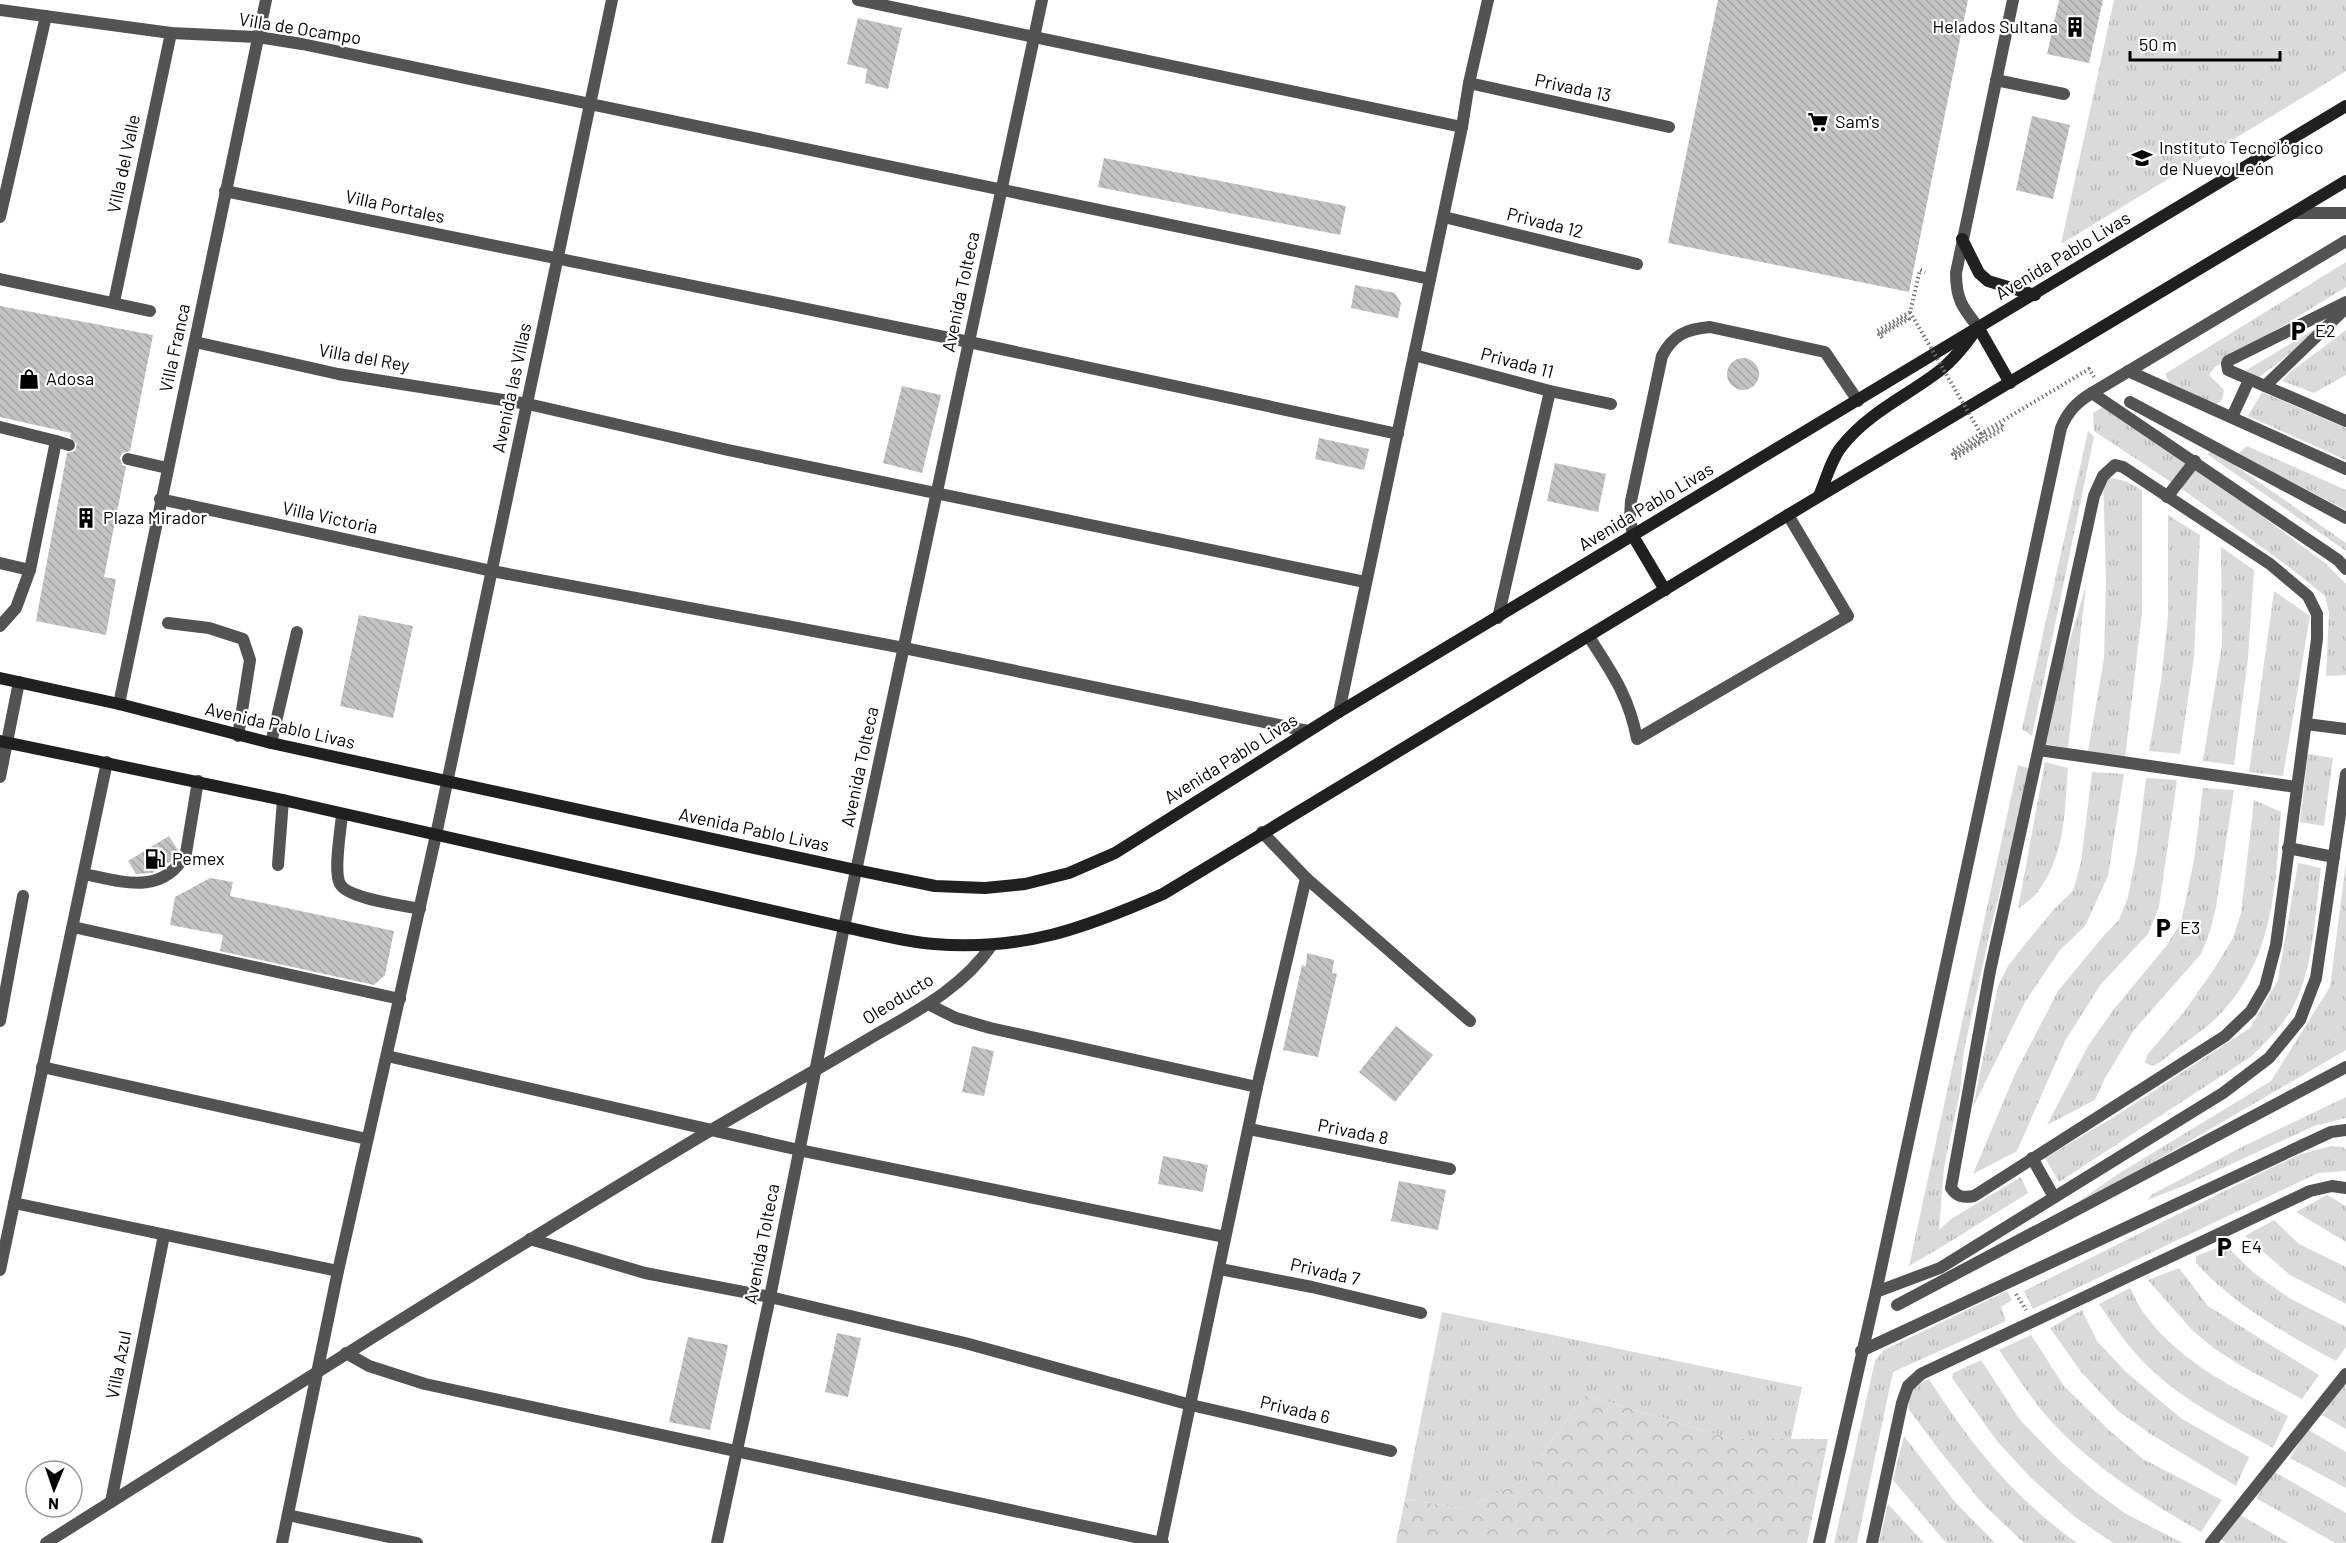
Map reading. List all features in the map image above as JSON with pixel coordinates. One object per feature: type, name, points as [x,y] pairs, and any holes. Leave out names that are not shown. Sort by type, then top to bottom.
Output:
[{"type":"main road","name":"Avenida Pablo Livas","points":[[0,678],[118,704],[238,736],[447,783],[935,886],[985,888],[1025,884],[1069,873],[1115,853],[1340,712],[2346,106]]},
{"type":"main road","points":[[3,742],[198,781],[844,927],[932,944],[991,946],[1047,937],[1101,921],[1163,894],[1819,496],[2346,181]]},
{"type":"main road","points":[[1962,239],[1979,273],[1988,281],[2035,295]]},
{"type":"main road","points":[[1819,496],[1840,448],[1855,430],[1868,418],[1938,372],[1966,345],[1978,327],[2010,383]]},
{"type":"main road","points":[[1633,536],[1665,590]]},
{"type":"street","name":"Villa Franca","points":[[118,704],[266,0]]},
{"type":"street","name":"Avenida las Villas","points":[[447,783],[612,0]]},
{"type":"street","points":[[858,0],[1462,127]]},
{"type":"street","name":"Avenida Tolteca","points":[[717,1543],[770,1297],[856,870],[1042,0]]},
{"type":"street","points":[[1340,712],[1365,582],[1488,0]]},
{"type":"street","points":[[1978,327],[1962,307],[1956,291],[1956,273],[2013,0]]},
{"type":"street","name":"Villa de Ocampo","points":[[0,10],[171,33],[258,37],[302,44],[1430,279]]},
{"type":"street","points":[[0,217],[46,16]]},
{"type":"street","name":"Villa del Valle","points":[[114,302],[171,33]]},
{"type":"street","points":[[1996,80],[2064,94]]},
{"type":"street","name":"Privada 13","points":[[1469,83],[1669,127]]},
{"type":"street","name":"Villa Portales","points":[[225,191],[969,342],[1398,434]]},
{"type":"street","points":[[2294,213],[2346,213]]},
{"type":"street","name":"Privada 12","points":[[1444,216],[1637,264]]},
{"type":"street","points":[[1819,1543],[1876,1292],[2061,428],[2070,410],[2096,390],[2346,241]]},
{"type":"street","points":[[0,279],[150,311]]},
{"type":"street","points":[[2346,302],[2228,361],[2227,364],[2228,370],[2346,421]]},
{"type":"street","points":[[2265,386],[2346,308]]},
{"type":"street","points":[[1633,536],[1630,518],[1631,501],[1662,356],[1668,344],[1680,333],[1710,327],[1825,352],[1857,401]]},
{"type":"street","name":"Villa del Rey","points":[[195,342],[338,374],[528,404],[728,450],[1365,582]]},
{"type":"street","name":"Privada 11","points":[[1414,355],[1550,391],[1611,404]]},
{"type":"street","points":[[2127,371],[2346,469]]},
{"type":"street","points":[[2232,417],[2249,380]]},
{"type":"street","points":[[2096,390],[2338,561],[2346,569]]},
{"type":"street","points":[[1498,618],[1550,391]]},
{"type":"street","points":[[2130,402],[2346,518]]},
{"type":"street","points":[[0,427],[69,445]]},
{"type":"street","points":[[0,626],[16,608],[30,570],[56,441]]},
{"type":"street","points":[[128,459],[167,468]]},
{"type":"street","points":[[2167,497],[2195,461]]},
{"type":"street","points":[[2115,465],[2123,467],[2270,564],[2308,596],[2317,614],[2317,639],[2306,724],[2276,945],[2265,987],[2251,1011],[2225,1036],[1974,1196],[1965,1198],[1956,1195],[1951,1188],[1990,971],[2094,496],[2103,476],[2115,465]]},
{"type":"street","name":"Villa Victoria","points":[[160,499],[492,571],[904,648],[1308,732]]},
{"type":"street","points":[[1589,636],[1622,688],[1632,713],[1637,739],[1848,616],[1788,515]]},
{"type":"street","points":[[0,563],[30,570]]},
{"type":"street","points":[[168,623],[209,628],[243,639],[250,660],[238,736]]},
{"type":"street","points":[[271,743],[297,632]]},
{"type":"street","points":[[0,777],[3,742],[19,682]]},
{"type":"street","points":[[2306,724],[2346,729]]},
{"type":"street","points":[[2039,750],[2296,787]]},
{"type":"street","points":[[0,1270],[107,762]]},
{"type":"street","points":[[1876,1292],[1940,1268],[2223,1093],[2269,1058],[2300,1020],[2316,978],[2346,774]]},
{"type":"street","points":[[84,874],[139,885],[149,883],[172,872],[186,853],[198,781]]},
{"type":"street","points":[[282,1543],[338,1271],[447,783]]},
{"type":"street","points":[[278,865],[283,800]]},
{"type":"street","points":[[342,814],[338,868],[340,885],[347,892],[420,909]]},
{"type":"street","points":[[1262,832],[1306,878],[1470,1021]]},
{"type":"street","points":[[2288,848],[2334,857]]},
{"type":"street","points":[[346,1353],[369,1366],[425,1384],[1161,1543],[1257,1087],[1306,878]]},
{"type":"street","points":[[0,1021],[23,896]]},
{"type":"street","points":[[73,927],[399,999]]},
{"type":"street","name":"Oleoducto","points":[[46,1543],[318,1370],[530,1239],[928,1004],[964,978],[981,961],[991,946]]},
{"type":"street","points":[[928,1004],[956,1018],[990,1028],[1257,1087]]},
{"type":"street","points":[[387,1056],[799,1150],[1225,1237]]},
{"type":"street","points":[[42,1067],[368,1139]]},
{"type":"street","points":[[1897,1305],[2346,1067]]},
{"type":"street","name":"Privada 8","points":[[1249,1129],[1450,1169]]},
{"type":"street","points":[[1861,1351],[2331,1132],[2346,1130]]},
{"type":"street","points":[[2032,1158],[2054,1197]]},
{"type":"street","points":[[1872,1543],[1902,1403],[1908,1386],[1921,1374],[2310,1191],[2332,1186],[2346,1188]]},
{"type":"street","points":[[14,1203],[338,1271]]},
{"type":"street","name":"Villa Azul","points":[[111,1502],[164,1234]]},
{"type":"street","name":"Privada 6","points":[[530,1239],[645,1273],[770,1297],[965,1343],[1191,1404],[1391,1451]]},
{"type":"street","name":"Privada 7","points":[[1220,1269],[1312,1287],[1421,1313]]},
{"type":"street","points":[[2211,1543],[2346,1374]]},
{"type":"street","points":[[288,1515],[417,1543]]},
{"type":"path","points":[[1881,337],[1909,319],[1907,316],[1879,333],[1877,332],[1910,312],[1923,271]]},
{"type":"path","points":[[1910,312],[1984,437]]},
{"type":"path","points":[[1984,437],[1952,451],[1953,454],[1980,438],[1981,441],[1954,456],[1956,458],[1984,437],[2089,369],[2096,390]]},
{"type":"path","points":[[2008,1281],[2033,1321]]},
{"type":"green space","name":"Instituto Tecnológico de Nuevo León","points":[[2114,0],[2346,0],[2346,71],[2061,244]]},
{"type":"green space","points":[[2346,262],[2346,287],[2215,367],[2209,375],[2224,390],[2222,400],[2215,405],[2172,388],[2165,374]]},
{"type":"green space","points":[[2317,328],[2317,333],[2258,378],[2245,371]]},
{"type":"green space","points":[[2346,330],[2346,375],[2314,393],[2282,381],[2289,373]]},
{"type":"green space","points":[[2262,392],[2346,428],[2346,460],[2248,416]]},
{"type":"green space","points":[[2103,407],[2211,478],[2325,563],[2346,584],[2346,675],[2326,676],[2329,613],[2325,596],[2189,494],[2094,431],[2093,413]]},
{"type":"green space","points":[[2088,431],[2094,437],[2032,736],[2022,729]]},
{"type":"green space","points":[[2247,446],[2346,490],[2346,510],[2238,454]]},
{"type":"green space","points":[[2213,450],[2346,543],[2346,551],[2207,454]]},
{"type":"green space","points":[[2103,476],[2125,481],[2142,490],[2142,613],[2125,758],[2088,751],[2104,658],[2106,581]]},
{"type":"green space","points":[[2168,515],[2200,535],[2194,657],[2180,754],[2149,751],[2161,681],[2168,617]]},
{"type":"green space","points":[[2221,547],[2254,570],[2248,658],[2234,765],[2203,761],[2222,644]]},
{"type":"green space","points":[[2086,585],[2068,748],[2040,743]]},
{"type":"green space","points":[[2274,591],[2310,616],[2283,776],[2249,772]]},
{"type":"green space","points":[[2308,754],[2333,758],[2324,826],[2300,822]]},
{"type":"green space","points":[[2045,762],[2068,768],[2062,832],[2048,876],[2035,896],[2018,909]]},
{"type":"green space","points":[[2018,765],[2031,769],[1992,923],[1964,1050],[1960,1092],[1944,1167],[1939,1230],[1951,1219],[2021,1177],[2028,1193],[1909,1266]]},
{"type":"green space","points":[[2092,772],[2124,774],[2108,876],[2085,926],[2060,950],[2025,1002],[1973,1107],[1998,986],[2008,966],[2026,943],[2054,909],[2073,891],[2081,862]]},
{"type":"green space","points":[[2146,778],[2177,780],[2159,907],[2148,934],[2101,984],[2065,1041],[2017,1151],[1973,1174],[2015,1074],[2058,991],[2119,920],[2128,897],[2137,851]]},
{"type":"green space","points":[[2203,788],[2234,790],[2216,907],[2201,954],[2134,1030],[2105,1078],[2095,1100],[2047,1125],[2088,1046],[2114,1009],[2167,945],[2181,922],[2194,860]]},
{"type":"green space","points":[[2254,800],[2281,812],[2274,892],[2263,942],[2240,989],[2223,1011],[2162,1061],[2153,1066],[2145,1063],[2147,1055],[2184,1012],[2233,938],[2241,913]]},
{"type":"green space","points":[[2346,862],[2346,1050],[2083,1203],[2078,1202],[2118,1174],[2271,1081],[2330,987]]},
{"type":"green space","points":[[2298,863],[2321,868],[2313,938],[2306,974],[2294,1005],[2285,1019],[2252,1056],[2059,1182],[2045,1158],[2114,1117],[2250,1028],[2278,980]]},
{"type":"green space","points":[[2346,1097],[2346,1118],[2314,1126],[2148,1200],[2151,1195],[2244,1146]]},
{"type":"green space","points":[[2331,1146],[2343,1147],[2346,1150],[2346,1171],[2318,1173],[2033,1309],[2024,1291],[2298,1155]]},
{"type":"green space","points":[[2327,1195],[2346,1206],[2346,1242],[2296,1212]]},
{"type":"green space","points":[[2274,1220],[2299,1244],[2346,1267],[2346,1304],[2290,1275],[2245,1236]]},
{"type":"green space","points":[[2225,1245],[2254,1273],[2289,1298],[2346,1327],[2346,1347],[2336,1361],[2244,1306],[2196,1263],[2196,1256]]},
{"type":"green space","points":[[2179,1268],[2208,1306],[2319,1375],[2302,1399],[2215,1349],[2192,1330],[2148,1280]]},
{"type":"green space","points":[[2130,1288],[2139,1306],[2160,1333],[2193,1362],[2249,1396],[2288,1416],[2273,1448],[2211,1414],[2182,1395],[2139,1357],[2099,1304]]},
{"type":"green space","points":[[2007,1291],[2012,1300],[2001,1307],[2006,1321],[1893,1372],[1857,1543],[1834,1543],[1875,1361],[1884,1350]]},
{"type":"green space","points":[[2082,1310],[2097,1341],[2126,1372],[2182,1419],[2249,1457],[2236,1486],[2152,1435],[2118,1411],[2082,1373],[2050,1328]]},
{"type":"green space","points":[[1442,1312],[1802,1387],[1791,1439],[1732,1439],[1585,1395],[1521,1482],[1464,1509],[1405,1499]]},
{"type":"green space","points":[[2031,1335],[2064,1386],[2110,1431],[2143,1459],[2222,1500],[2201,1532],[2140,1495],[2102,1468],[2043,1412],[1999,1350]]},
{"type":"green space","points":[[1981,1360],[2020,1420],[2062,1463],[2126,1514],[2183,1543],[2113,1543],[2075,1517],[2030,1477],[1997,1441],[1952,1378],[1953,1373]]},
{"type":"green space","points":[[1929,1379],[1961,1426],[1995,1469],[2032,1507],[2077,1543],[2024,1543],[1982,1503],[1908,1408],[1911,1388]]},
{"type":"green space","points":[[2344,1385],[2346,1386],[2346,1429],[2322,1415]]},
{"type":"green space","points":[[1585,1395],[1732,1439],[1828,1439],[1807,1543],[1396,1543],[1405,1499],[1464,1509],[1521,1482]]},
{"type":"green space","points":[[2307,1429],[2346,1452],[2346,1488],[2290,1458]]},
{"type":"green space","points":[[1904,1436],[1955,1502],[1995,1543],[1947,1543],[1941,1537],[1893,1480]]},
{"type":"green space","points":[[2273,1471],[2346,1513],[2346,1543],[2335,1543],[2256,1498]]},
{"type":"green space","points":[[1888,1504],[1924,1543],[1879,1543]]},
{"type":"green space","points":[[2240,1515],[2289,1543],[2227,1543],[2221,1540]]},
{"type":"building","name":"Sam's","points":[[1718,0],[1968,0],[1909,292],[1668,243]]},
{"type":"building","name":"Helados Sultana","points":[[2059,0],[2103,0],[2089,63],[2047,54]]},
{"type":"building","points":[[858,18],[902,28],[888,89],[865,83],[867,69],[847,64]]},
{"type":"building","points":[[2032,116],[2070,125],[2053,199],[2016,190]]},
{"type":"building","points":[[1104,158],[1346,206],[1340,235],[1098,187]]},
{"type":"building","points":[[1355,285],[1395,293],[1401,303],[1398,318],[1351,308]]},
{"type":"building","name":"Plaza Mirador","points":[[0,306],[153,335],[130,451],[122,453],[120,458],[122,465],[126,467],[104,577],[116,579],[106,635],[36,621],[67,453],[75,451],[77,444],[70,437],[71,433],[0,417]]},
{"type":"building","points":[[1743,358],[1754,363],[1759,374],[1754,385],[1743,390],[1732,385],[1727,374],[1732,363]]},
{"type":"building","points":[[902,386],[941,395],[922,473],[883,463]]},
{"type":"building","points":[[1319,438],[1369,449],[1364,470],[1315,459]]},
{"type":"building","points":[[1555,463],[1606,474],[1598,512],[1547,501]]},
{"type":"building","points":[[359,615],[413,626],[393,718],[340,706]]},
{"type":"building","name":"Pemex","points":[[169,836],[178,850],[171,861],[152,873],[136,874],[128,861]]},
{"type":"building","points":[[210,878],[233,882],[230,896],[394,931],[385,975],[374,985],[220,951],[223,935],[170,925],[175,897]]},
{"type":"building","points":[[1307,953],[1334,960],[1332,973],[1337,974],[1318,1057],[1283,1050],[1302,965],[1306,966]]},
{"type":"building","points":[[1396,1026],[1433,1055],[1395,1102],[1359,1072]]},
{"type":"building","points":[[972,1046],[994,1051],[984,1096],[962,1092]]},
{"type":"building","points":[[1163,1156],[1208,1165],[1203,1192],[1158,1184]]},
{"type":"building","points":[[1399,1181],[1446,1190],[1438,1230],[1391,1221]]},
{"type":"building","points":[[837,1333],[861,1338],[848,1397],[825,1392]]},
{"type":"building","points":[[688,1337],[728,1345],[710,1430],[669,1422]]},
{"type":"place","name":"Helados Sultana","points":[[2075,27]]},
{"type":"place","name":"Sam's","points":[[1818,122]]},
{"type":"place","name":"Instituto Tecnológico de Nuevo León","points":[[2142,158]]},
{"type":"place","name":"E2","points":[[2298,331]]},
{"type":"place","name":"Adosa","points":[[29,379]]},
{"type":"place","name":"Plaza Mirador","points":[[86,518]]},
{"type":"place","name":"Pemex","points":[[155,859]]},
{"type":"place","name":"E3","points":[[2163,928]]},
{"type":"place","name":"E4","points":[[2224,1247]]}]
